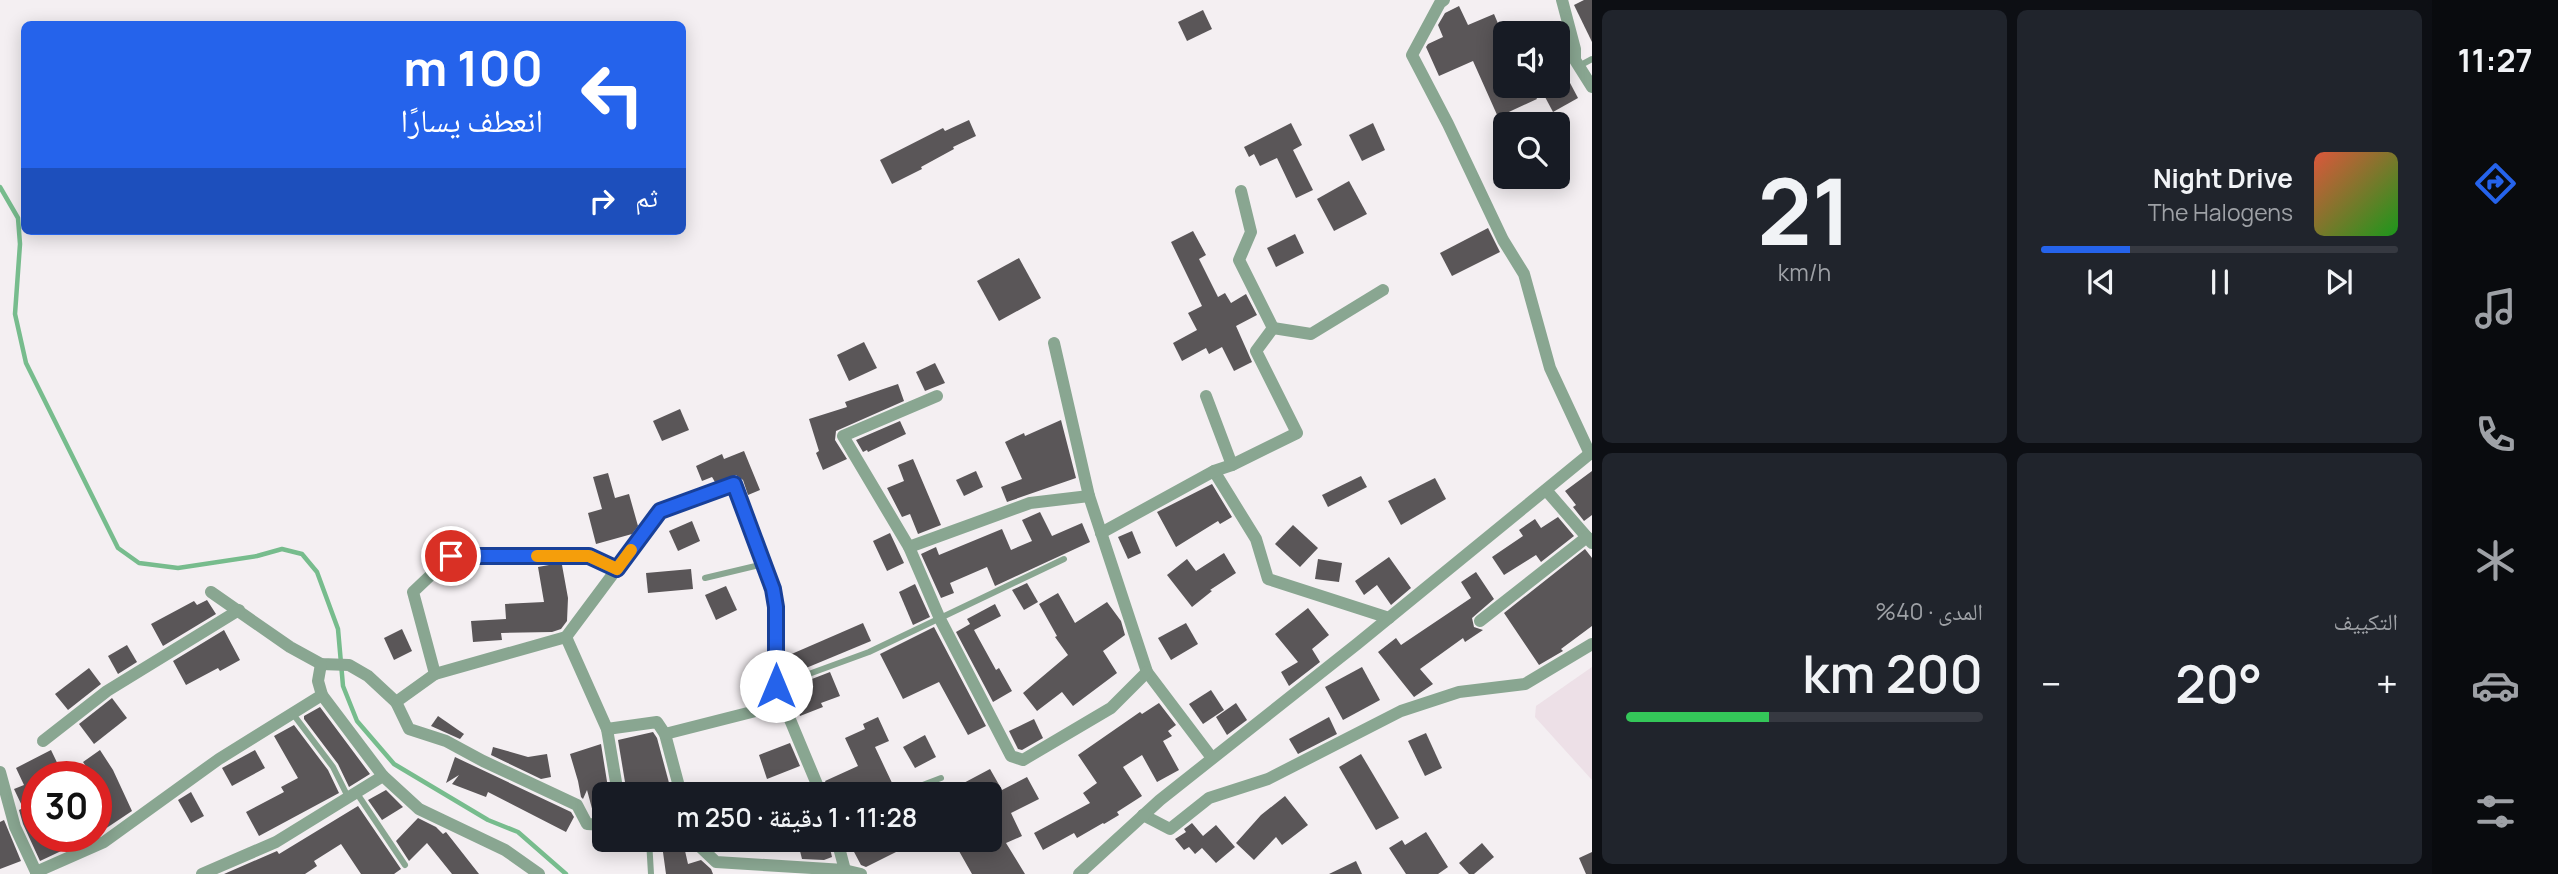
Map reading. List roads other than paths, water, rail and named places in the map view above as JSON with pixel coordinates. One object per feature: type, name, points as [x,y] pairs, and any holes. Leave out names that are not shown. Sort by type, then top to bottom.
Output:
[{"type":"street","points":[[1079,874],[1143,815],[1212,758],[1591,453],[1550,368],[1524,274],[1503,240],[1412,55],[1444,0]]},
{"type":"street","points":[[1562,0],[1575,49],[1575,60],[1592,87]]},
{"type":"street","points":[[1241,191],[1251,232],[1239,260],[1273,328]]},
{"type":"street","points":[[1273,328],[1311,334],[1383,290]]},
{"type":"street","points":[[1101,533],[1213,471],[1232,465],[1297,433],[1256,351],[1273,328]]},
{"type":"street","points":[[1054,343],[1089,496],[1147,671],[1212,758]]},
{"type":"street","points":[[1206,396],[1232,465]]},
{"type":"street","points":[[937,397],[843,436],[909,547],[940,619],[1011,756],[1023,761],[1111,708],[1147,671]]},
{"type":"street","points":[[1213,471],[1256,539],[1269,579],[1389,618]]},
{"type":"street","points":[[396,702],[435,674],[566,638],[660,511],[734,484],[765,564],[776,607],[776,686],[816,782]]},
{"type":"street","points":[[1480,621],[1589,540],[1546,490]]},
{"type":"street","points":[[909,547],[1030,503],[1089,496]]},
{"type":"street","points":[[435,674],[413,592],[451,556],[589,556],[617,569]]},
{"type":"street","points":[[211,592],[290,647],[326,664],[349,665],[368,676],[396,702],[409,729],[446,741],[577,805],[587,824],[592,824]]},
{"type":"street","points":[[43,741],[107,691],[239,610]]},
{"type":"street","points":[[566,638],[607,729],[616,782]]},
{"type":"street","points":[[1143,815],[1170,829],[1209,798],[1268,779],[1401,711],[1459,692],[1525,684],[1592,644]]},
{"type":"street","points":[[326,664],[318,681],[322,695],[383,776],[419,809],[505,850],[539,874]]},
{"type":"street","points":[[0,772],[15,827],[36,873],[104,842],[219,759],[322,695]]},
{"type":"street","points":[[665,734],[783,704]]},
{"type":"street","points":[[607,729],[657,722],[665,734],[678,782]]},
{"type":"street","points":[[202,874],[276,842],[383,776]]},
{"type":"street","points":[[706,852],[716,862],[861,874]]},
{"type":"street","points":[[840,852],[845,872]]},
{"type":"lane","points":[[1579,66],[1592,59]]},
{"type":"lane","points":[[776,686],[869,652],[1064,559]]},
{"type":"lane","points":[[705,578],[765,564]]},
{"type":"lane","points":[[292,712],[405,865]]},
{"type":"lane","points":[[930,782],[941,778]]},
{"type":"lane","points":[[650,852],[651,874]]},
{"type":"waterway","points":[[0,187],[18,218],[20,244],[15,314],[26,363],[118,548],[139,563],[178,568],[257,556],[282,549],[302,554],[317,572],[338,629],[343,686],[357,721],[394,764],[488,820],[518,832],[566,874]]}]
